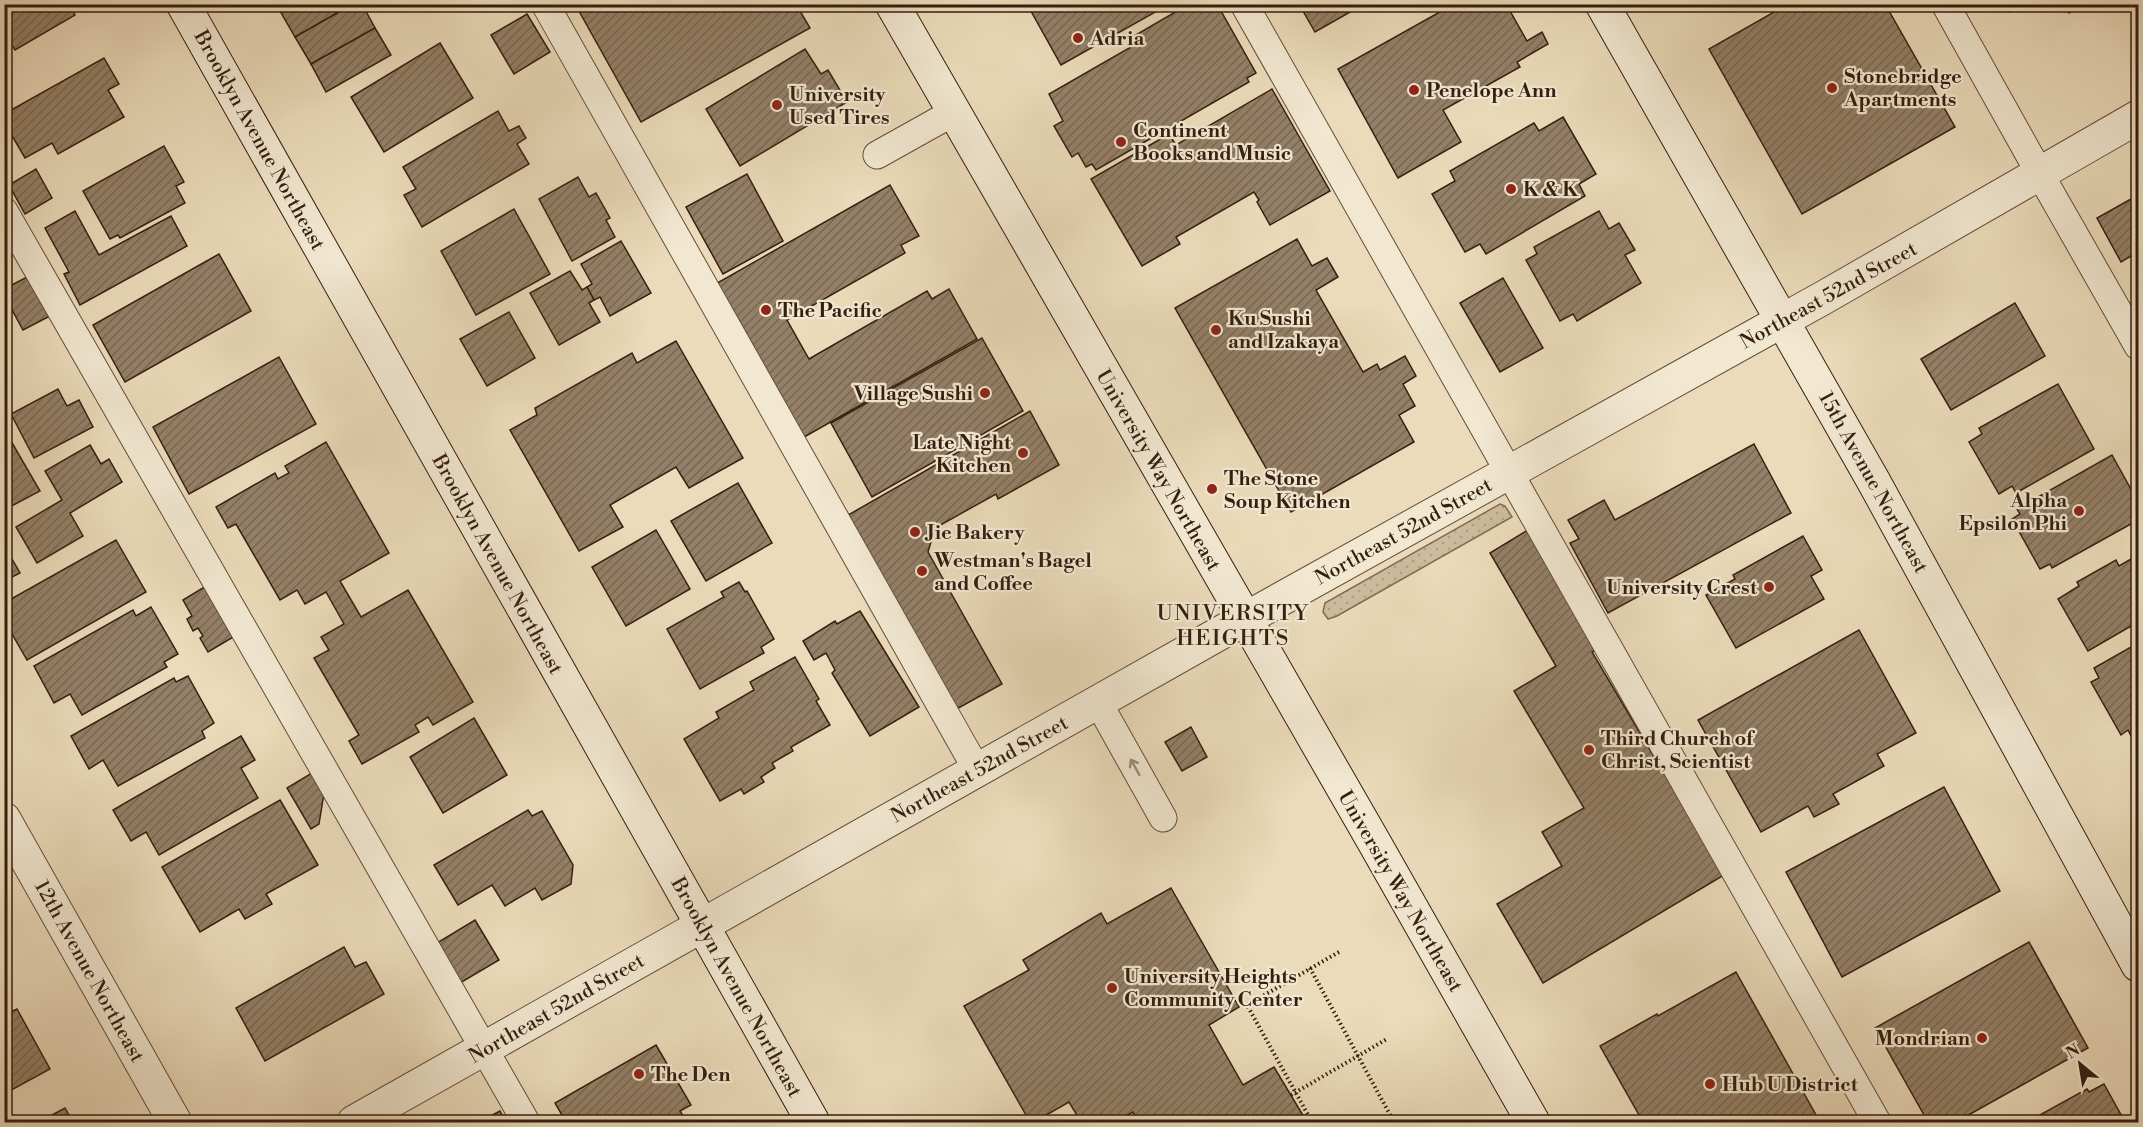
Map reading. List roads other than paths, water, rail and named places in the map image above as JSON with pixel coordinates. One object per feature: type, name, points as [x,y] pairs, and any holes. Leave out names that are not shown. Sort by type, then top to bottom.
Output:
[{"type":"street","name":"Brooklyn Avenue Northeast","points":[[183,4],[813,1122]]},
{"type":"street","name":"University Way Northeast","points":[[892,4],[1533,1122]]},
{"type":"street","name":"15th Avenue Northeast","points":[[1602,4],[1875,482],[2139,965]]},
{"type":"street","name":"Northeast 52nd Street","points":[[354,1122],[1098,702],[1784,320],[2139,117]]},
{"type":"street","name":"12th Avenue Northeast","points":[[4,819],[175,1122]]},
{"type":"lane","points":[[545,4],[977,770]]},
{"type":"lane","points":[[1244,4],[1877,1122]]},
{"type":"lane","points":[[1945,4],[2139,346]]},
{"type":"lane","points":[[878,155],[954,112]]},
{"type":"lane","points":[[4,211],[526,1122]]},
{"type":"lane","points":[[1098,702],[1163,818]]},
{"type":"place","name":"Adria","points":[[1078,38]]},
{"type":"place","name":"Stonebridge Apartments","points":[[1832,88]]},
{"type":"place","name":"Penelope Ann","points":[[1414,90]]},
{"type":"place","name":"University Used Tires","points":[[777,105]]},
{"type":"place","name":"Continent Books and Music","points":[[1121,142]]},
{"type":"place","name":"K & K","points":[[1511,189]]},
{"type":"place","name":"The Pacific","points":[[766,310]]},
{"type":"place","name":"Ku Sushi and Izakaya","points":[[1216,330]]},
{"type":"place","name":"Village Sushi","points":[[985,393]]},
{"type":"place","name":"Late Night Kitchen","points":[[1023,453]]},
{"type":"place","name":"The Stone Soup Kitchen","points":[[1212,489]]},
{"type":"place","name":"Alpha Epsilon Phi","points":[[2079,511]]},
{"type":"place","name":"Jie Bakery","points":[[915,532]]},
{"type":"place","name":"Westman's Bagel and Coffee","points":[[922,571]]},
{"type":"place","name":"University Crest","points":[[1769,587]]},
{"type":"place","name":"Third Church of Christ, Scientist","points":[[1589,750]]},
{"type":"place","name":"University Heights Community Center","points":[[1112,988]]},
{"type":"place","name":"Mondrian","points":[[1982,1038]]},
{"type":"place","name":"The Den","points":[[639,1074]]},
{"type":"place","name":"Hub U District","points":[[1710,1084]]},
{"type":"district","name":"UNIVERSITY HEIGHTS","points":[[1233,624]]}]
